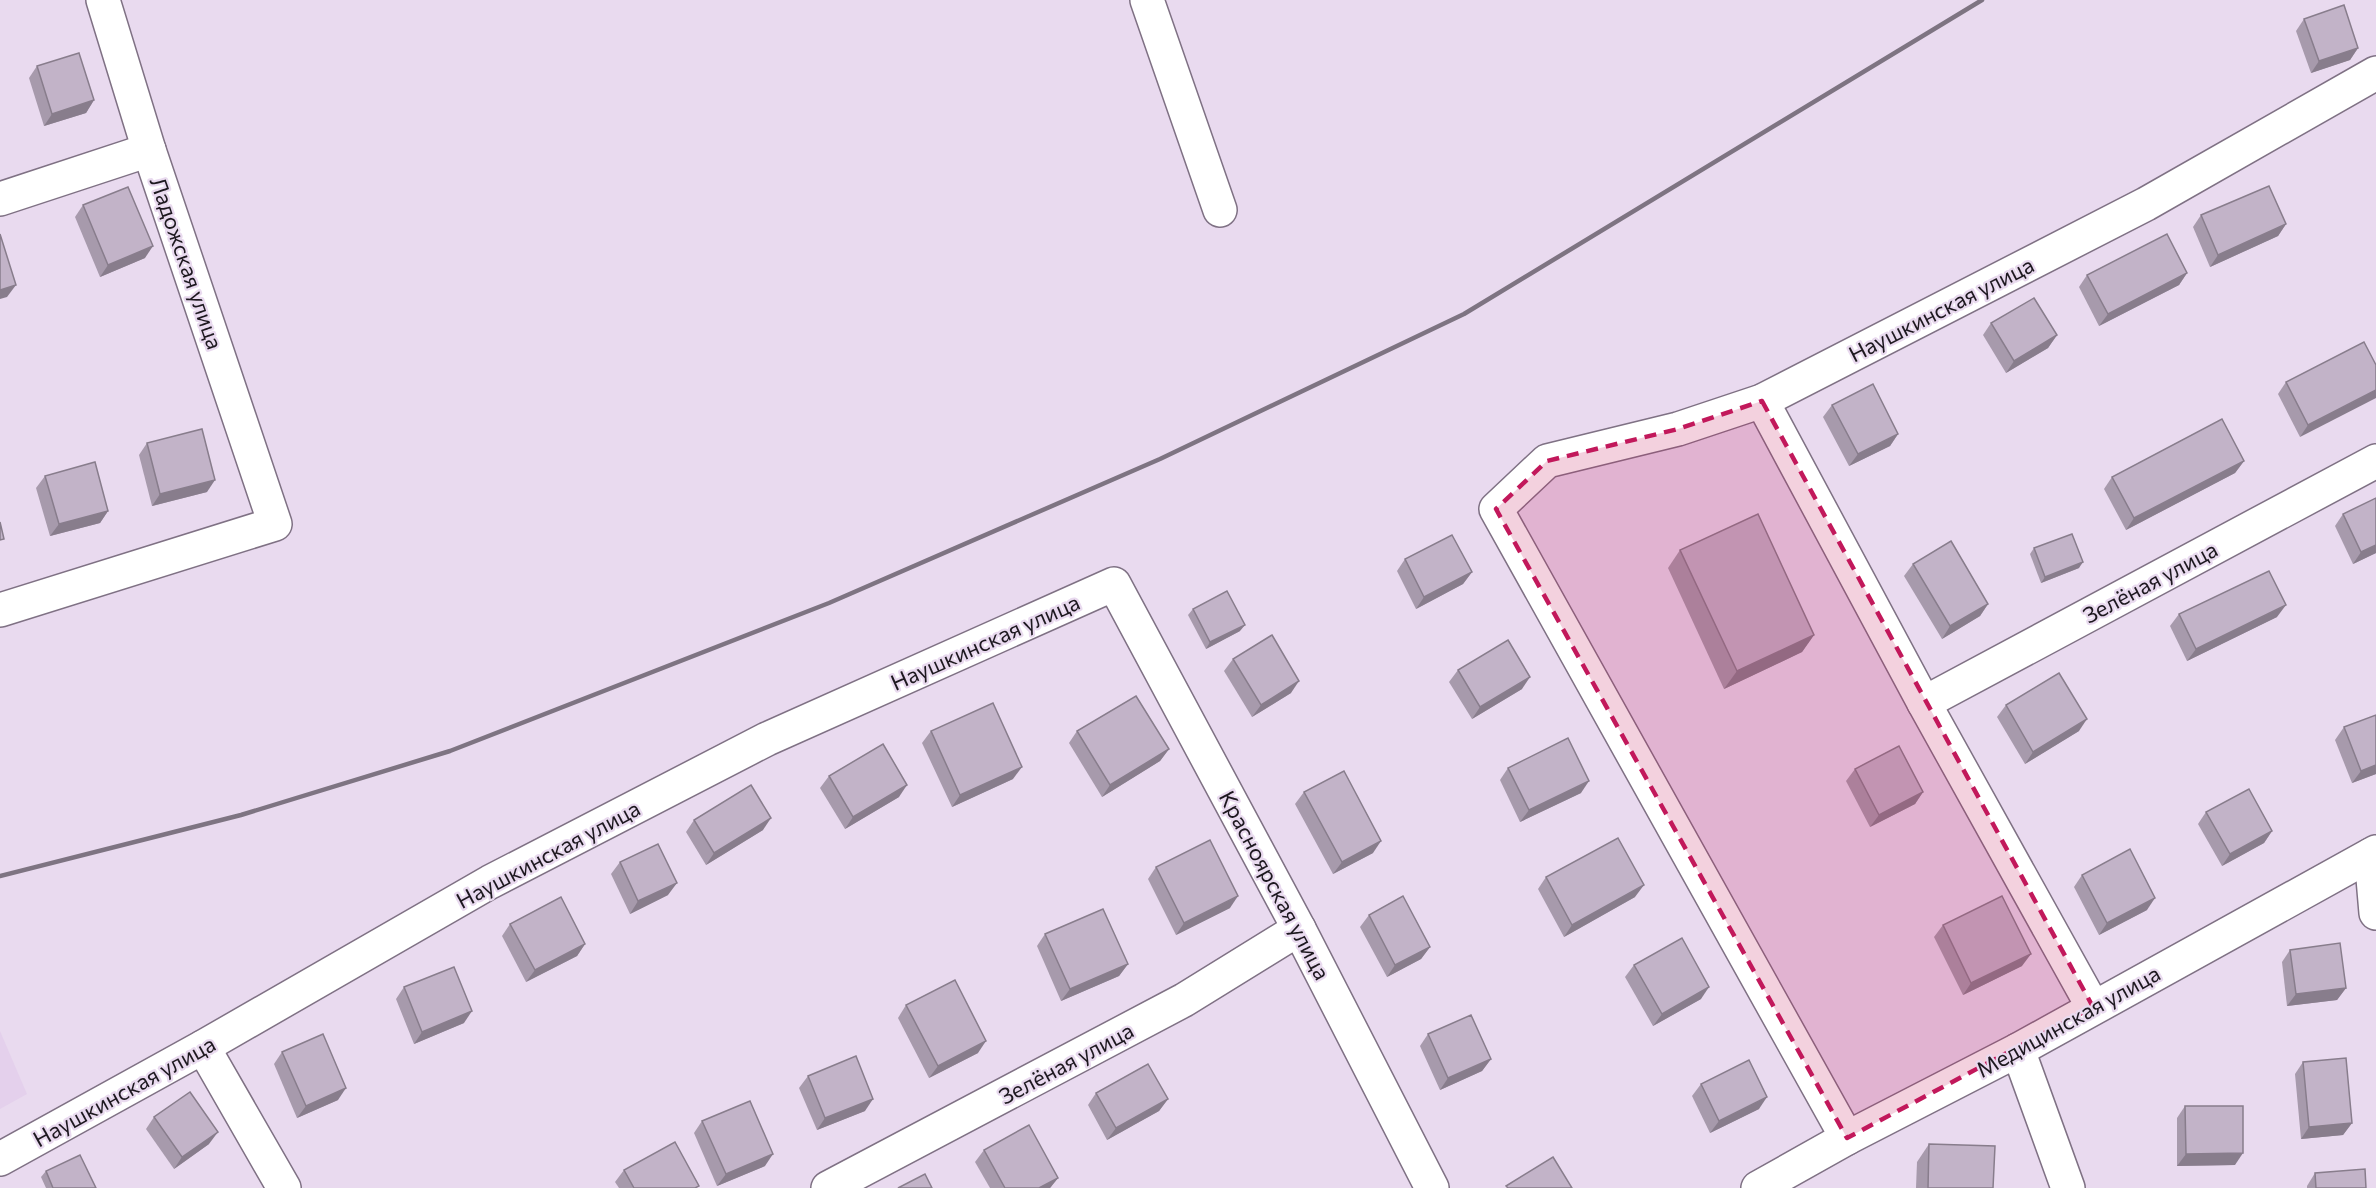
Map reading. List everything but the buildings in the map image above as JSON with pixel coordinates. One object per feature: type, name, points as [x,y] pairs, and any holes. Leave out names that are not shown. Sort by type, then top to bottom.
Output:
[{"type":"street","name":"Ладожская улица","points":[[0,610],[274,524],[149,150],[103,0]]},
{"type":"street","points":[[1147,0],[1220,210]]},
{"type":"street","name":"Наушкинская улица","points":[[1847,1138],[1496,508],[1547,461],[1678,429],[1762,401],[2146,204],[2376,73]]},
{"type":"street","points":[[0,199],[149,150]]},
{"type":"street","points":[[1762,401],[1924,703],[2093,1008]]},
{"type":"street","name":"Зелёная улица","points":[[1924,703],[2376,461]]},
{"type":"street","name":"Наушкинская улица","points":[[0,1159],[203,1047],[490,882],[767,739],[1114,584]]},
{"type":"street","name":"Красноярская улица","points":[[1114,584],[1299,929],[1432,1188]]},
{"type":"street","points":[[2374,854],[2376,913]]},
{"type":"street","name":"Медицинская улица","points":[[1758,1188],[1847,1138],[2018,1050],[2374,854]]},
{"type":"street","name":"Зелёная улица","points":[[828,1188],[1184,1000],[1299,929]]},
{"type":"street","points":[[203,1047],[284,1188]]},
{"type":"street","points":[[2018,1050],[2068,1188]]},
{"type":"highlighted area","points":[[1762,401],[2093,1007],[1847,1138],[1496,509],[1547,461],[1678,429]]},
{"type":"shaded area","points":[[0,1031],[27,1094],[0,1109]]},
{"type":"railway","points":[[0,876],[241,815],[450,751],[829,603],[1160,459],[1464,314],[1982,0]]}]
